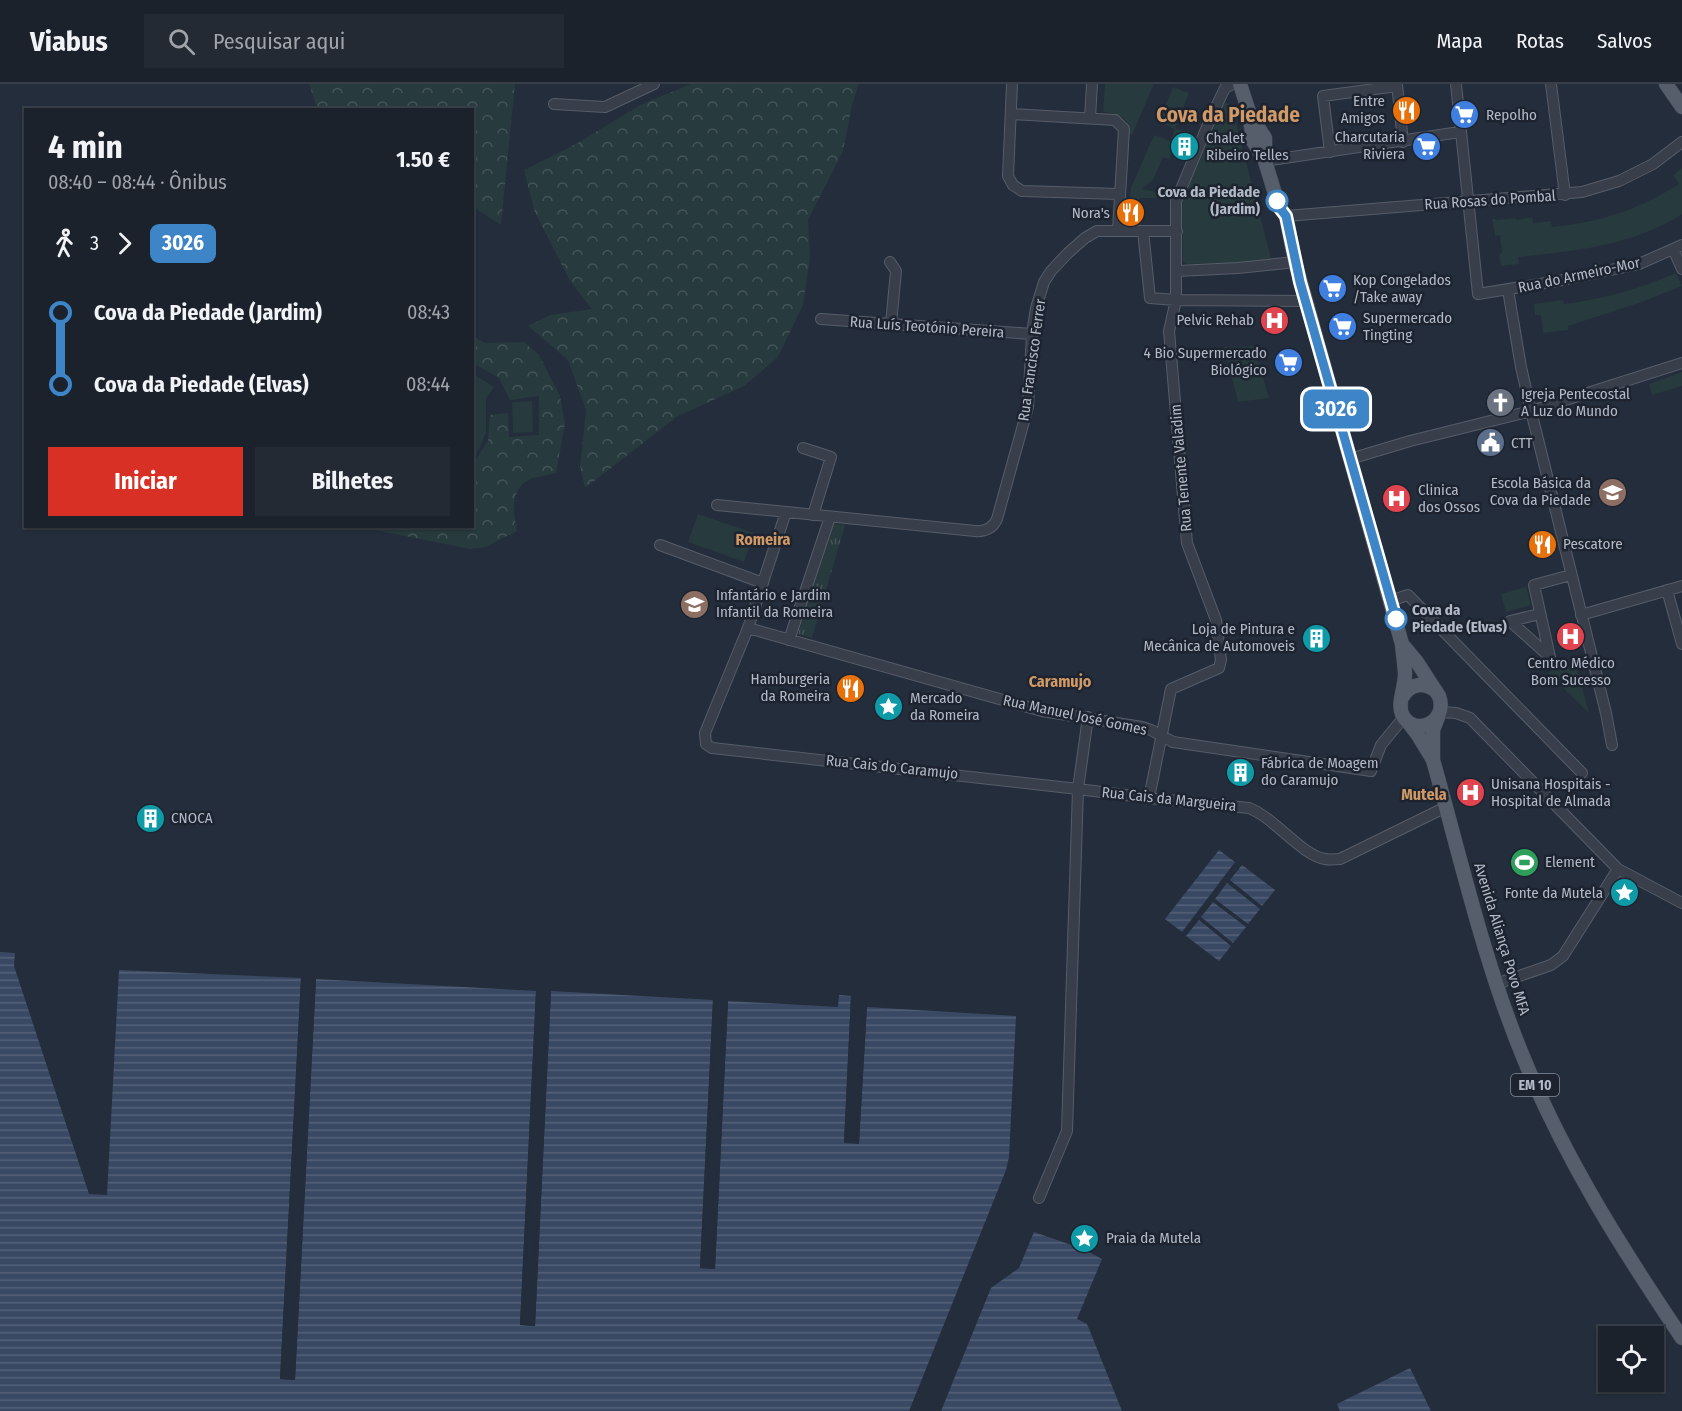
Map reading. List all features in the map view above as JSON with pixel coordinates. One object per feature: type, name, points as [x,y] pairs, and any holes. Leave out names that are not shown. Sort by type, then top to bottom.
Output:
[{"type":"main road","name":"EM 10","points":[[1240,84],[1249,112],[1265,138],[1265,161],[1280,211],[1282,235],[1295,262],[1402,644],[1405,673],[1400,707],[1405,718]]},
{"type":"main road","points":[[1666,84],[1682,108]]},
{"type":"main road","name":"EM 10","points":[[1402,644],[1436,691],[1441,701],[1439,715]]},
{"type":"main road","points":[[1402,696],[1415,685],[1426,685],[1436,691]]},
{"type":"main road","points":[[1405,718],[1415,725],[1424,726],[1434,722],[1439,715]]},
{"type":"main road","name":"Avenida Aliança Povo MFA","points":[[1439,715],[1433,730],[1433,760],[1496,984],[1523,1058],[1555,1129],[1599,1209],[1682,1338]]},
{"type":"main road","name":"Avenida Aliança Povo MFA","points":[[1405,718],[1433,760]]},
{"type":"street","points":[[554,104],[605,107],[654,84]]},
{"type":"street","points":[[1012,84],[1008,176],[1013,185],[1022,191],[1119,194]]},
{"type":"street","points":[[1090,118],[1092,84]]},
{"type":"street","name":"Rua Tenente Valadim","points":[[1162,737],[1170,689],[1219,668],[1221,660],[1216,620],[1187,543],[1170,331],[1176,300],[1176,201],[1212,114],[1225,88],[1233,84]]},
{"type":"street","points":[[1456,84],[1469,202]]},
{"type":"street","points":[[1551,84],[1565,195]]},
{"type":"street","points":[[1330,152],[1323,96],[1397,85],[1404,142]]},
{"type":"street","points":[[1011,114],[1115,120],[1124,129],[1118,230]]},
{"type":"street","points":[[1265,161],[1460,132]]},
{"type":"street","name":"Rua Rosas do Pombal","points":[[1280,211],[1565,195],[1619,181],[1653,164],[1682,142]]},
{"type":"street","name":"Rua do Armeiro-Mor","points":[[1469,202],[1478,294],[1639,264],[1677,247]]},
{"type":"street","name":"Rua Francisco Ferrer","points":[[717,505],[980,531],[991,527],[997,519],[1028,407],[1032,334],[1036,308],[1044,282],[1051,271],[1085,238],[1097,231],[1177,231]]},
{"type":"street","points":[[1143,231],[1150,297],[1176,300],[1306,301]]},
{"type":"street","points":[[1677,247],[1682,269]]},
{"type":"street","points":[[890,262],[896,271],[891,324]]},
{"type":"street","points":[[1177,271],[1295,262]]},
{"type":"street","points":[[1508,290],[1531,411],[1612,745]]},
{"type":"street","name":"Rua Luís Teotónio Pereira","points":[[821,319],[1032,334]]},
{"type":"street","points":[[1350,459],[1410,441],[1531,411],[1682,363]]},
{"type":"street","points":[[803,448],[831,457],[813,515]]},
{"type":"street","points":[[748,628],[786,512]]},
{"type":"street","points":[[789,640],[830,517]]},
{"type":"street","points":[[660,545],[763,582]]},
{"type":"street","points":[[1540,614],[1534,585],[1571,575]]},
{"type":"street","points":[[1581,615],[1682,586]]},
{"type":"street","points":[[1667,590],[1682,642]]},
{"type":"street","points":[[1390,604],[1408,595],[1582,772]]},
{"type":"street","name":"Rua Manuel José Gomes","points":[[748,628],[1042,711],[1143,727],[1173,742],[1371,771],[1381,746],[1405,718]]},
{"type":"street","name":"Rua Cais do Caramujo","points":[[748,628],[705,733],[706,744],[716,749],[851,762],[1078,789]]},
{"type":"street","points":[[1439,715],[1462,714],[1470,718],[1617,869],[1682,903]]},
{"type":"street","points":[[1039,1198],[1067,1131],[1078,789],[1088,717]]},
{"type":"street","points":[[1149,798],[1162,737]]},
{"type":"street","name":"Rua Cais da Margueira","points":[[1078,789],[1249,808],[1261,814],[1309,852],[1326,859],[1340,859],[1446,807]]},
{"type":"street","points":[[1496,984],[1551,965],[1563,956],[1617,869]]},
{"type":"green space","points":[[309,84],[515,84],[501,225],[474,208],[474,108],[317,108]]},
{"type":"green space","points":[[691,84],[859,84],[852,105],[843,151],[808,220],[810,257],[803,305],[778,357],[744,386],[678,416],[585,488],[580,466],[586,410],[568,360],[528,326],[550,315],[592,309],[570,281],[534,210],[524,170],[576,144],[642,104]]},
{"type":"green space","points":[[1105,84],[1154,84],[1132,135],[1129,134],[1128,124],[1122,117],[1103,112]]},
{"type":"green space","points":[[1173,87],[1189,93],[1175,128],[1185,132],[1176,153],[1172,151],[1169,159],[1163,157],[1153,180],[1142,189],[1153,191],[1164,198],[1139,198],[1139,204],[1129,204],[1131,188],[1154,135],[1170,141],[1175,129],[1159,122]]},
{"type":"green space","points":[[1224,102],[1232,108],[1272,262],[1186,264],[1183,262],[1182,202]]},
{"type":"green space","points":[[1682,168],[1682,214],[1663,225],[1624,240],[1582,249],[1518,257],[1519,264],[1501,266],[1500,235],[1495,236],[1492,219],[1516,218],[1517,220],[1532,217],[1533,223],[1551,221],[1552,227],[1603,218],[1634,208],[1679,184],[1673,175]]},
{"type":"green space","points":[[1676,273],[1682,286],[1639,303],[1568,326],[1568,330],[1543,333],[1541,315],[1535,315],[1534,304],[1563,300],[1564,304],[1607,296],[1635,289]]},
{"type":"green space","points":[[474,337],[485,343],[524,342],[539,355],[560,396],[565,424],[556,473],[525,482],[516,493],[514,516],[517,531],[486,547],[470,549],[365,528],[474,528],[474,462],[488,441],[490,415],[508,413],[509,437],[539,435],[539,396],[510,400],[499,378],[474,364]]},
{"type":"green space","points":[[1254,346],[1269,398],[1238,402],[1224,347]]},
{"type":"green space","points":[[1682,372],[1682,386],[1652,395],[1649,384]]},
{"type":"green space","points":[[474,375],[494,387],[486,399],[486,433],[474,457]]},
{"type":"green space","points":[[532,401],[533,432],[513,433],[512,402]]},
{"type":"green space","points":[[698,514],[754,533],[744,562],[688,542]]},
{"type":"green space","points":[[834,524],[845,525],[812,638],[798,634]]},
{"type":"green space","points":[[1526,587],[1531,605],[1506,612],[1501,594]]},
{"type":"green space","points":[[1575,662],[1589,713],[1548,673]]},
{"type":"water","points":[[1219,850],[1235,862],[1182,932],[1165,919]]},
{"type":"water","points":[[1242,865],[1275,890],[1262,906],[1230,880]]},
{"type":"water","points":[[1227,883],[1260,909],[1248,924],[1215,899]]},
{"type":"water","points":[[1213,902],[1246,927],[1233,943],[1201,917]]},
{"type":"water","points":[[1199,920],[1231,946],[1219,961],[1186,936]]},
{"type":"water","points":[[0,952],[15,953],[14,966],[89,1194],[107,1195],[119,970],[301,978],[280,1379],[295,1380],[316,979],[536,991],[520,1325],[535,1326],[551,991],[713,1000],[700,1268],[715,1269],[728,1001],[838,1007],[839,995],[851,996],[844,1142],[859,1143],[867,1007],[1016,1016],[1009,1157],[1006,1170],[909,1411],[0,1411]]},
{"type":"water","points":[[1034,1232],[1083,1249],[1102,1259],[1077,1319],[1087,1324],[1122,1411],[941,1411],[991,1288],[1019,1268]]},
{"type":"water","points":[[1410,1368],[1431,1411],[1340,1411],[1337,1404]]},
{"type":"pier","points":[[301,978],[304,979],[283,1377],[292,1377],[313,979],[316,979],[295,1380],[280,1379]]},
{"type":"pier","points":[[536,991],[539,991],[523,1322],[532,1323],[548,991],[551,991],[535,1326],[520,1325]]},
{"type":"pier","points":[[851,996],[854,996],[847,1140],[856,1140],[864,1007],[867,1004],[859,1144],[844,1143]]},
{"type":"pier","points":[[713,1000],[716,1001],[703,1266],[712,1266],[725,1001],[728,1001],[715,1269],[700,1268]]},
{"type":"bus line","name":"3026","points":[[1277,201],[1286,216],[1300,282],[1396,619]]},
{"type":"place","name":"Entre Amigos","points":[[1406,110]]},
{"type":"place","name":"Repolho","points":[[1465,115]]},
{"type":"place","name":"Charcutaria Riviera","points":[[1426,146]]},
{"type":"place","name":"Chalet Ribeiro Telles","points":[[1185,147]]},
{"type":"place","name":"Cova da Piedade (Jardim)","points":[[1277,201]]},
{"type":"place","name":"Nora's","points":[[1131,213]]},
{"type":"place","name":"Kop Congelados /Take away","points":[[1332,289]]},
{"type":"place","name":"Pelvic Rehab","points":[[1275,320]]},
{"type":"place","name":"Supermercado Tingting","points":[[1342,327]]},
{"type":"place","name":"4 Bio Supermercado Biológico","points":[[1288,362]]},
{"type":"place","name":"Igreja Pentecostal A Luz do Mundo","points":[[1500,403]]},
{"type":"place","name":"CTT","points":[[1490,443]]},
{"type":"place","name":"Escola Básica da Cova da Piedade","points":[[1612,492]]},
{"type":"place","name":"Clinica dos Ossos","points":[[1397,499]]},
{"type":"place","name":"Pescatore","points":[[1542,544]]},
{"type":"place","name":"Infantário e Jardim Infantil da Romeira","points":[[695,604]]},
{"type":"place","name":"Cova da Piedade (Elvas)","points":[[1396,619]]},
{"type":"place","name":"Centro Médico Bom Sucesso","points":[[1571,636]]},
{"type":"place","name":"Loja de Pintura e Mecânica de Automoveis","points":[[1316,638]]},
{"type":"place","name":"Hamburgeria da Romeira","points":[[851,688]]},
{"type":"place","name":"Mercado da Romeira","points":[[889,707]]},
{"type":"place","name":"Fábrica de Moagem do Caramujo","points":[[1240,772]]},
{"type":"place","name":"Unisana Hospitais - Hospital de Almada","points":[[1470,793]]},
{"type":"place","name":"CNOCA","points":[[150,818]]},
{"type":"place","name":"Element","points":[[1524,862]]},
{"type":"place","name":"Fonte da Mutela","points":[[1624,893]]},
{"type":"place","name":"Praia da Mutela","points":[[1085,1238]]},
{"type":"district","name":"Cova da Piedade","points":[[1228,115]]},
{"type":"district","name":"Romeira","points":[[763,539]]},
{"type":"district","name":"Caramujo","points":[[1060,681]]},
{"type":"district","name":"Mutela","points":[[1424,794]]}]
